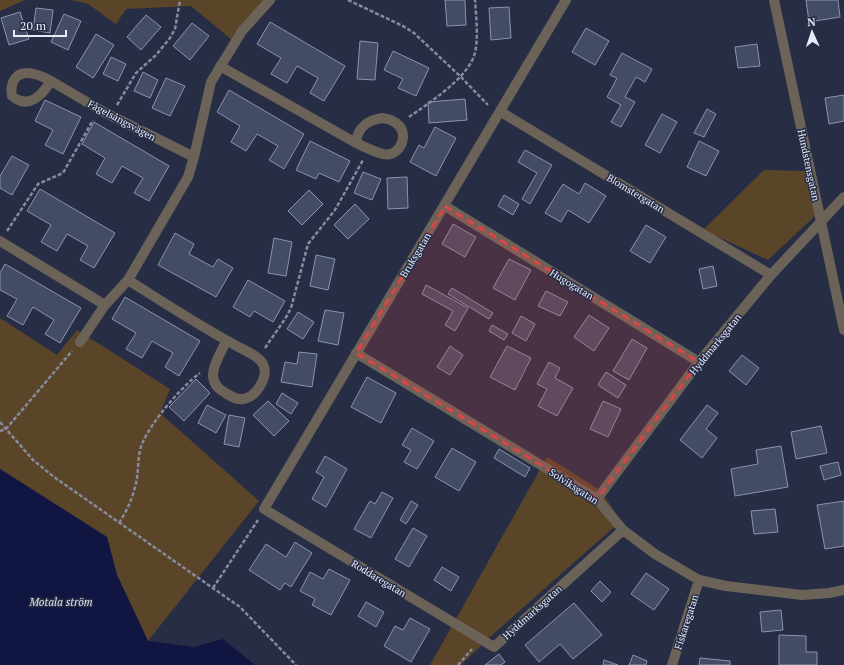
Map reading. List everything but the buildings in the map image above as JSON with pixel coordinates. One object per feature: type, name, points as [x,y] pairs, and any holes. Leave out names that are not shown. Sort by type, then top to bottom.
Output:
[{"type":"street","points":[[80,342],[105,305],[128,280],[188,177],[211,82],[242,30],[270,0]]},
{"type":"street","name":"Bruksgatan","points":[[264,509],[501,112],[566,0]]},
{"type":"street","name":"Hundstensgatan","points":[[774,0],[842,314],[844,330]]},
{"type":"street","points":[[220,66],[356,143],[383,154],[390,154],[396,151],[401,145],[403,138],[402,130],[395,121],[388,118],[374,119],[362,127],[358,134],[356,143]]},
{"type":"street","name":"Fågelsångsvägen","points":[[51,81],[104,112],[194,157]]},
{"type":"street","name":"Blomstergatan","points":[[501,112],[771,274]]},
{"type":"street","name":"Hyddmarksgatan","points":[[597,499],[699,362],[771,274],[844,198]]},
{"type":"street","name":"Hugogatan","points":[[444,206],[699,362]]},
{"type":"street","points":[[1,241],[105,305]]},
{"type":"street","points":[[128,280],[226,341],[260,360],[265,369],[264,380],[252,395],[244,399],[234,398],[219,389],[214,380],[214,370],[226,341]]},
{"type":"street","name":"Solviksgatan","points":[[356,353],[597,499],[624,530],[655,554],[699,580],[726,586],[802,596],[829,594],[844,590]]},
{"type":"street","name":"Roddaregatan","points":[[264,509],[494,646]]},
{"type":"street","name":"Hyddmarksgatan","points":[[494,646],[624,530]]},
{"type":"street","name":"Fiskaregatan","points":[[672,665],[699,580]]},
{"type":"path","points":[[1,241],[38,184],[63,173],[94,117],[115,108],[136,73],[156,55],[170,38],[175,28],[180,0]]},
{"type":"path","points":[[348,0],[403,26],[414,33],[461,77],[488,105],[501,112]]},
{"type":"path","points":[[399,125],[461,77],[474,57],[476,46],[475,0]]},
{"type":"path","points":[[257,358],[285,319],[291,308],[308,244],[335,210],[370,149]]},
{"type":"path","points":[[0,431],[6,429],[80,342]]},
{"type":"path","points":[[120,523],[132,497],[136,483],[142,444],[149,431],[161,414],[193,378],[206,368],[214,370]]},
{"type":"path","points":[[0,422],[33,460],[64,484],[240,607],[296,665]]},
{"type":"path","points":[[213,588],[264,509]]},
{"type":"path","points":[[458,665],[482,639]]},
{"type":"highlighted area","points":[[445,206],[699,362],[597,499],[356,353]]},
{"type":"shaded area","points":[[0,0],[25,0],[0,11]]},
{"type":"shaded area","points":[[72,0],[262,0],[266,3],[232,40],[191,6],[126,9],[116,24],[88,4]]},
{"type":"shaded area","points":[[764,170],[809,171],[817,214],[768,260],[703,230]]},
{"type":"shaded area","points":[[0,318],[57,355],[77,330],[170,389],[160,413],[259,501],[148,641],[117,575],[107,537],[0,469]]},
{"type":"shaded area","points":[[547,457],[600,490],[621,521],[490,637],[461,665],[430,665]]},
{"type":"water","name":"Motala ström","points":[[0,469],[107,537],[117,575],[148,641],[194,647],[223,639],[255,665],[0,665]]}]
